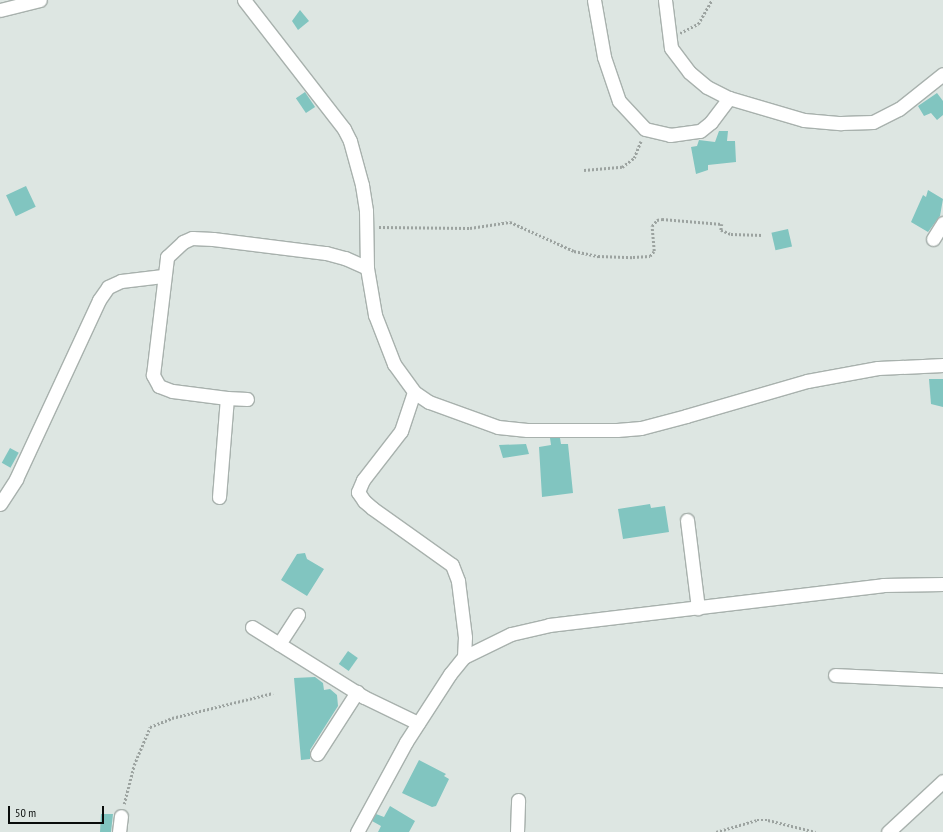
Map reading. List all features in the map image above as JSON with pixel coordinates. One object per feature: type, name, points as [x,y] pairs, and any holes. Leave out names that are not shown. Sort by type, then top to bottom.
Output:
[{"type":"street","points":[[0,10],[24,2],[40,0]]},
{"type":"street","points":[[244,0],[344,129],[362,185],[368,228],[367,268],[375,315],[384,344],[394,364],[414,392],[449,411],[498,427],[527,430],[617,430],[641,428],[813,379],[878,368],[943,365]]},
{"type":"street","points":[[594,0],[604,57],[619,101],[645,129],[670,135],[700,131],[711,122],[729,98]]},
{"type":"street","points":[[665,0],[671,48],[688,72],[707,87],[729,98],[804,120],[841,123],[873,122],[899,109],[943,74]]},
{"type":"street","points":[[933,239],[943,223]]},
{"type":"street","points":[[248,400],[172,391],[159,386],[153,375],[163,276],[167,256],[174,248],[192,238],[260,243],[326,253],[345,258],[367,268]]},
{"type":"street","points":[[0,504],[16,479],[105,291],[108,287],[122,281],[163,276]]},
{"type":"street","points":[[414,392],[399,435],[363,480],[358,492],[364,501],[372,508],[452,565],[458,581],[465,637],[464,657]]},
{"type":"street","points":[[219,497],[227,398]]},
{"type":"street","points":[[687,520],[698,608]]},
{"type":"street","points":[[357,832],[438,690],[464,657],[511,634],[542,626],[883,585],[943,584]]},
{"type":"street","points":[[279,644],[298,615]]},
{"type":"street","points":[[252,626],[356,692],[418,723]]},
{"type":"street","points":[[835,675],[943,680]]},
{"type":"street","points":[[317,754],[356,692]]},
{"type":"street","points":[[888,832],[943,781]]},
{"type":"street","points":[[517,832],[518,800]]},
{"type":"street","points":[[119,832],[121,816]]},
{"type":"path","points":[[669,39],[698,24],[712,0]]},
{"type":"path","points":[[584,170],[622,167],[634,158],[645,129]]},
{"type":"path","points":[[368,228],[470,228],[510,222],[574,251],[598,256],[644,257],[650,256],[654,251],[652,226],[657,220],[662,219],[722,224],[722,230],[731,234],[763,235]]},
{"type":"path","points":[[121,816],[134,765],[150,727],[172,718],[274,693]]},
{"type":"path","points":[[716,832],[757,820],[768,820],[816,832]]},
{"type":"building","points":[[300,10],[309,21],[298,30],[292,21]]},
{"type":"building","points":[[305,92],[315,107],[306,113],[296,98]]},
{"type":"building","points":[[937,93],[943,101],[943,115],[937,120],[931,113],[924,116],[918,106]]},
{"type":"building","points":[[719,131],[728,131],[727,141],[735,141],[736,162],[708,165],[708,170],[696,174],[691,147],[697,146],[699,140],[715,142]]},
{"type":"building","points":[[26,186],[36,207],[16,216],[6,195]]},
{"type":"building","points":[[928,190],[943,199],[940,216],[928,232],[911,222],[923,195],[926,197]]},
{"type":"building","points":[[788,229],[792,247],[775,250],[771,233]]},
{"type":"building","points":[[929,379],[943,379],[943,407],[931,404]]},
{"type":"building","points":[[550,438],[560,438],[561,444],[568,444],[573,493],[542,497],[539,447],[551,445]]},
{"type":"building","points":[[526,444],[529,454],[503,458],[499,445]]},
{"type":"building","points":[[10,448],[19,453],[11,468],[2,463]]},
{"type":"building","points":[[650,504],[651,508],[665,506],[669,532],[623,539],[618,509]]},
{"type":"building","points":[[305,553],[307,559],[324,569],[307,596],[281,580],[297,554]]},
{"type":"building","points":[[348,651],[358,658],[349,671],[339,664]]},
{"type":"building","points":[[315,677],[323,683],[324,690],[330,689],[337,695],[338,706],[310,750],[310,759],[301,760],[294,678]]},
{"type":"building","points":[[419,760],[446,774],[444,776],[449,779],[436,806],[432,807],[402,793]]},
{"type":"building","points":[[390,806],[415,821],[409,832],[378,832],[381,826],[372,821],[376,814],[384,817]]},
{"type":"building","points":[[101,814],[113,814],[111,832],[100,832]]}]
